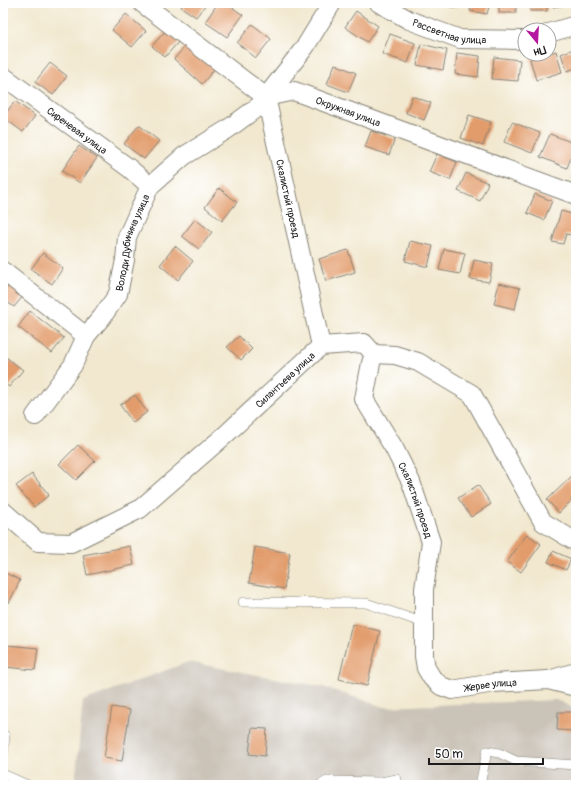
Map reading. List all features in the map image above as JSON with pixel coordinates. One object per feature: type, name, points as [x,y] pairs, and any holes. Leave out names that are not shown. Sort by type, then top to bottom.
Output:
[{"type":"street","points":[[142,3],[266,97]]},
{"type":"street","name":"Володи Дубинина улица","points":[[35,416],[73,365],[86,336],[102,318],[118,294],[125,260],[127,237],[150,186],[184,156],[228,129],[259,106],[305,47],[332,3]]},
{"type":"street","name":"Рассветная улица","points":[[379,3],[409,20],[460,39],[517,40]]},
{"type":"street","points":[[557,31],[576,25]]},
{"type":"street","name":"Сиреневая улица","points":[[3,76],[129,168],[150,186]]},
{"type":"street","name":"Окружная улица","points":[[266,97],[294,91],[576,195]]},
{"type":"street","name":"Скалистый проезд","points":[[266,97],[321,346]]},
{"type":"street","points":[[3,271],[86,336]]},
{"type":"street","name":"Силантьева улица","points":[[3,511],[38,542],[71,543],[140,509],[224,436],[321,346],[364,343],[374,354]]},
{"type":"street","points":[[374,354],[395,355],[418,362],[472,394],[543,522],[576,542]]},
{"type":"street","name":"Скалистый проезд","points":[[374,354],[364,399],[394,448],[411,482],[431,542],[424,588],[424,656]]},
{"type":"street","name":"Жерве улица","points":[[424,656],[426,668],[432,678],[441,686],[452,690],[494,683],[548,680],[576,687]]},
{"type":"street","points":[[548,680],[576,672]]},
{"type":"lane","points":[[243,602],[366,603],[424,623]]},
{"type":"lane","points":[[3,734],[6,736],[3,755]]},
{"type":"lane","points":[[480,785],[487,751],[499,753],[516,761],[576,765]]},
{"type":"lane","points":[[3,774],[28,785]]},
{"type":"lane","points":[[320,785],[327,781],[380,782],[397,779]]},
{"type":"shaded area","points":[[188,662],[323,687],[384,707],[556,700],[576,709],[576,785],[75,785],[83,701]]},
{"type":"building","points":[[184,3],[207,3],[196,17],[181,7]]},
{"type":"building","points":[[218,3],[226,3],[243,15],[227,37],[205,22]]},
{"type":"building","points":[[436,3],[457,3],[455,8]]},
{"type":"building","points":[[472,3],[490,3],[487,14],[470,11]]},
{"type":"building","points":[[499,3],[516,3],[516,13],[499,13]]},
{"type":"building","points":[[531,3],[547,3],[547,11],[530,11]]},
{"type":"building","points":[[553,3],[567,3],[567,5],[553,7]]},
{"type":"building","points":[[356,11],[378,26],[367,42],[345,27]]},
{"type":"building","points":[[126,14],[146,31],[132,47],[112,30]]},
{"type":"building","points":[[252,24],[271,39],[256,58],[237,43]]},
{"type":"building","points":[[168,28],[181,39],[165,57],[152,46]]},
{"type":"building","points":[[390,34],[415,43],[408,63],[382,54]]},
{"type":"building","points":[[189,42],[217,66],[202,84],[174,59]]},
{"type":"building","points":[[421,44],[447,50],[443,70],[417,65]]},
{"type":"building","points":[[576,48],[576,68],[567,71],[561,54]]},
{"type":"building","points":[[457,53],[480,56],[478,77],[455,74]]},
{"type":"building","points":[[557,54],[562,72],[536,80],[531,62],[557,62]]},
{"type":"building","points":[[494,57],[517,60],[517,62],[520,62],[518,81],[492,79]]},
{"type":"building","points":[[50,63],[67,76],[53,95],[35,82]]},
{"type":"building","points":[[335,64],[356,73],[348,92],[327,84]]},
{"type":"building","points":[[3,92],[7,95],[3,100]]},
{"type":"building","points":[[412,96],[431,103],[424,120],[406,113]]},
{"type":"building","points":[[15,101],[35,116],[23,132],[3,117]]},
{"type":"building","points":[[469,115],[491,122],[483,146],[461,138]]},
{"type":"building","points":[[512,122],[540,133],[532,153],[504,142]]},
{"type":"building","points":[[139,125],[159,141],[144,159],[124,144]]},
{"type":"building","points":[[371,131],[395,139],[389,155],[365,147]]},
{"type":"building","points":[[550,134],[576,144],[567,168],[540,157]]},
{"type":"building","points":[[79,146],[97,158],[80,183],[62,171]]},
{"type":"building","points":[[437,154],[457,162],[450,180],[429,172]]},
{"type":"building","points":[[466,173],[488,183],[480,201],[458,191]]},
{"type":"building","points":[[219,188],[237,202],[222,221],[205,207]]},
{"type":"building","points":[[535,194],[552,201],[544,220],[527,213]]},
{"type":"building","points":[[561,211],[576,215],[576,236],[566,234],[563,244],[552,242]]},
{"type":"building","points":[[195,219],[212,232],[199,249],[182,236]]},
{"type":"building","points":[[410,241],[433,246],[428,267],[405,261]]},
{"type":"building","points":[[175,246],[193,261],[178,280],[160,265]]},
{"type":"building","points":[[444,249],[465,253],[460,274],[439,270]]},
{"type":"building","points":[[348,250],[355,272],[326,281],[319,259]]},
{"type":"building","points":[[43,253],[63,268],[52,284],[31,269]]},
{"type":"building","points":[[474,260],[493,264],[489,282],[470,279]]},
{"type":"building","points":[[499,283],[520,288],[515,309],[494,304]]},
{"type":"building","points":[[10,284],[24,295],[14,307],[3,299],[3,293]]},
{"type":"building","points":[[30,311],[64,338],[52,353],[18,327]]},
{"type":"building","points":[[239,336],[252,349],[241,360],[227,347]]},
{"type":"building","points":[[3,355],[23,370],[9,387],[3,382]]},
{"type":"building","points":[[135,395],[147,412],[133,423],[120,405]]},
{"type":"building","points":[[78,445],[95,461],[76,480],[59,464]]},
{"type":"building","points":[[576,472],[576,496],[559,513],[547,500]]},
{"type":"building","points":[[32,474],[49,495],[34,507],[16,486]]},
{"type":"building","points":[[478,485],[491,504],[471,517],[458,498]]},
{"type":"building","points":[[527,534],[541,544],[521,572],[507,562]]},
{"type":"building","points":[[130,546],[134,565],[87,575],[83,555]]},
{"type":"building","points":[[255,547],[290,553],[284,589],[249,583]]},
{"type":"building","points":[[553,551],[571,559],[566,570],[548,562]]},
{"type":"building","points":[[3,572],[20,580],[9,603],[3,600]]},
{"type":"building","points":[[352,624],[380,631],[367,686],[339,679]]},
{"type":"building","points":[[7,645],[38,648],[35,670],[5,667]]},
{"type":"building","points":[[112,707],[130,710],[122,761],[104,758]]},
{"type":"building","points":[[558,712],[576,712],[576,731],[557,730]]},
{"type":"building","points":[[252,728],[267,729],[265,756],[249,754]]}]
